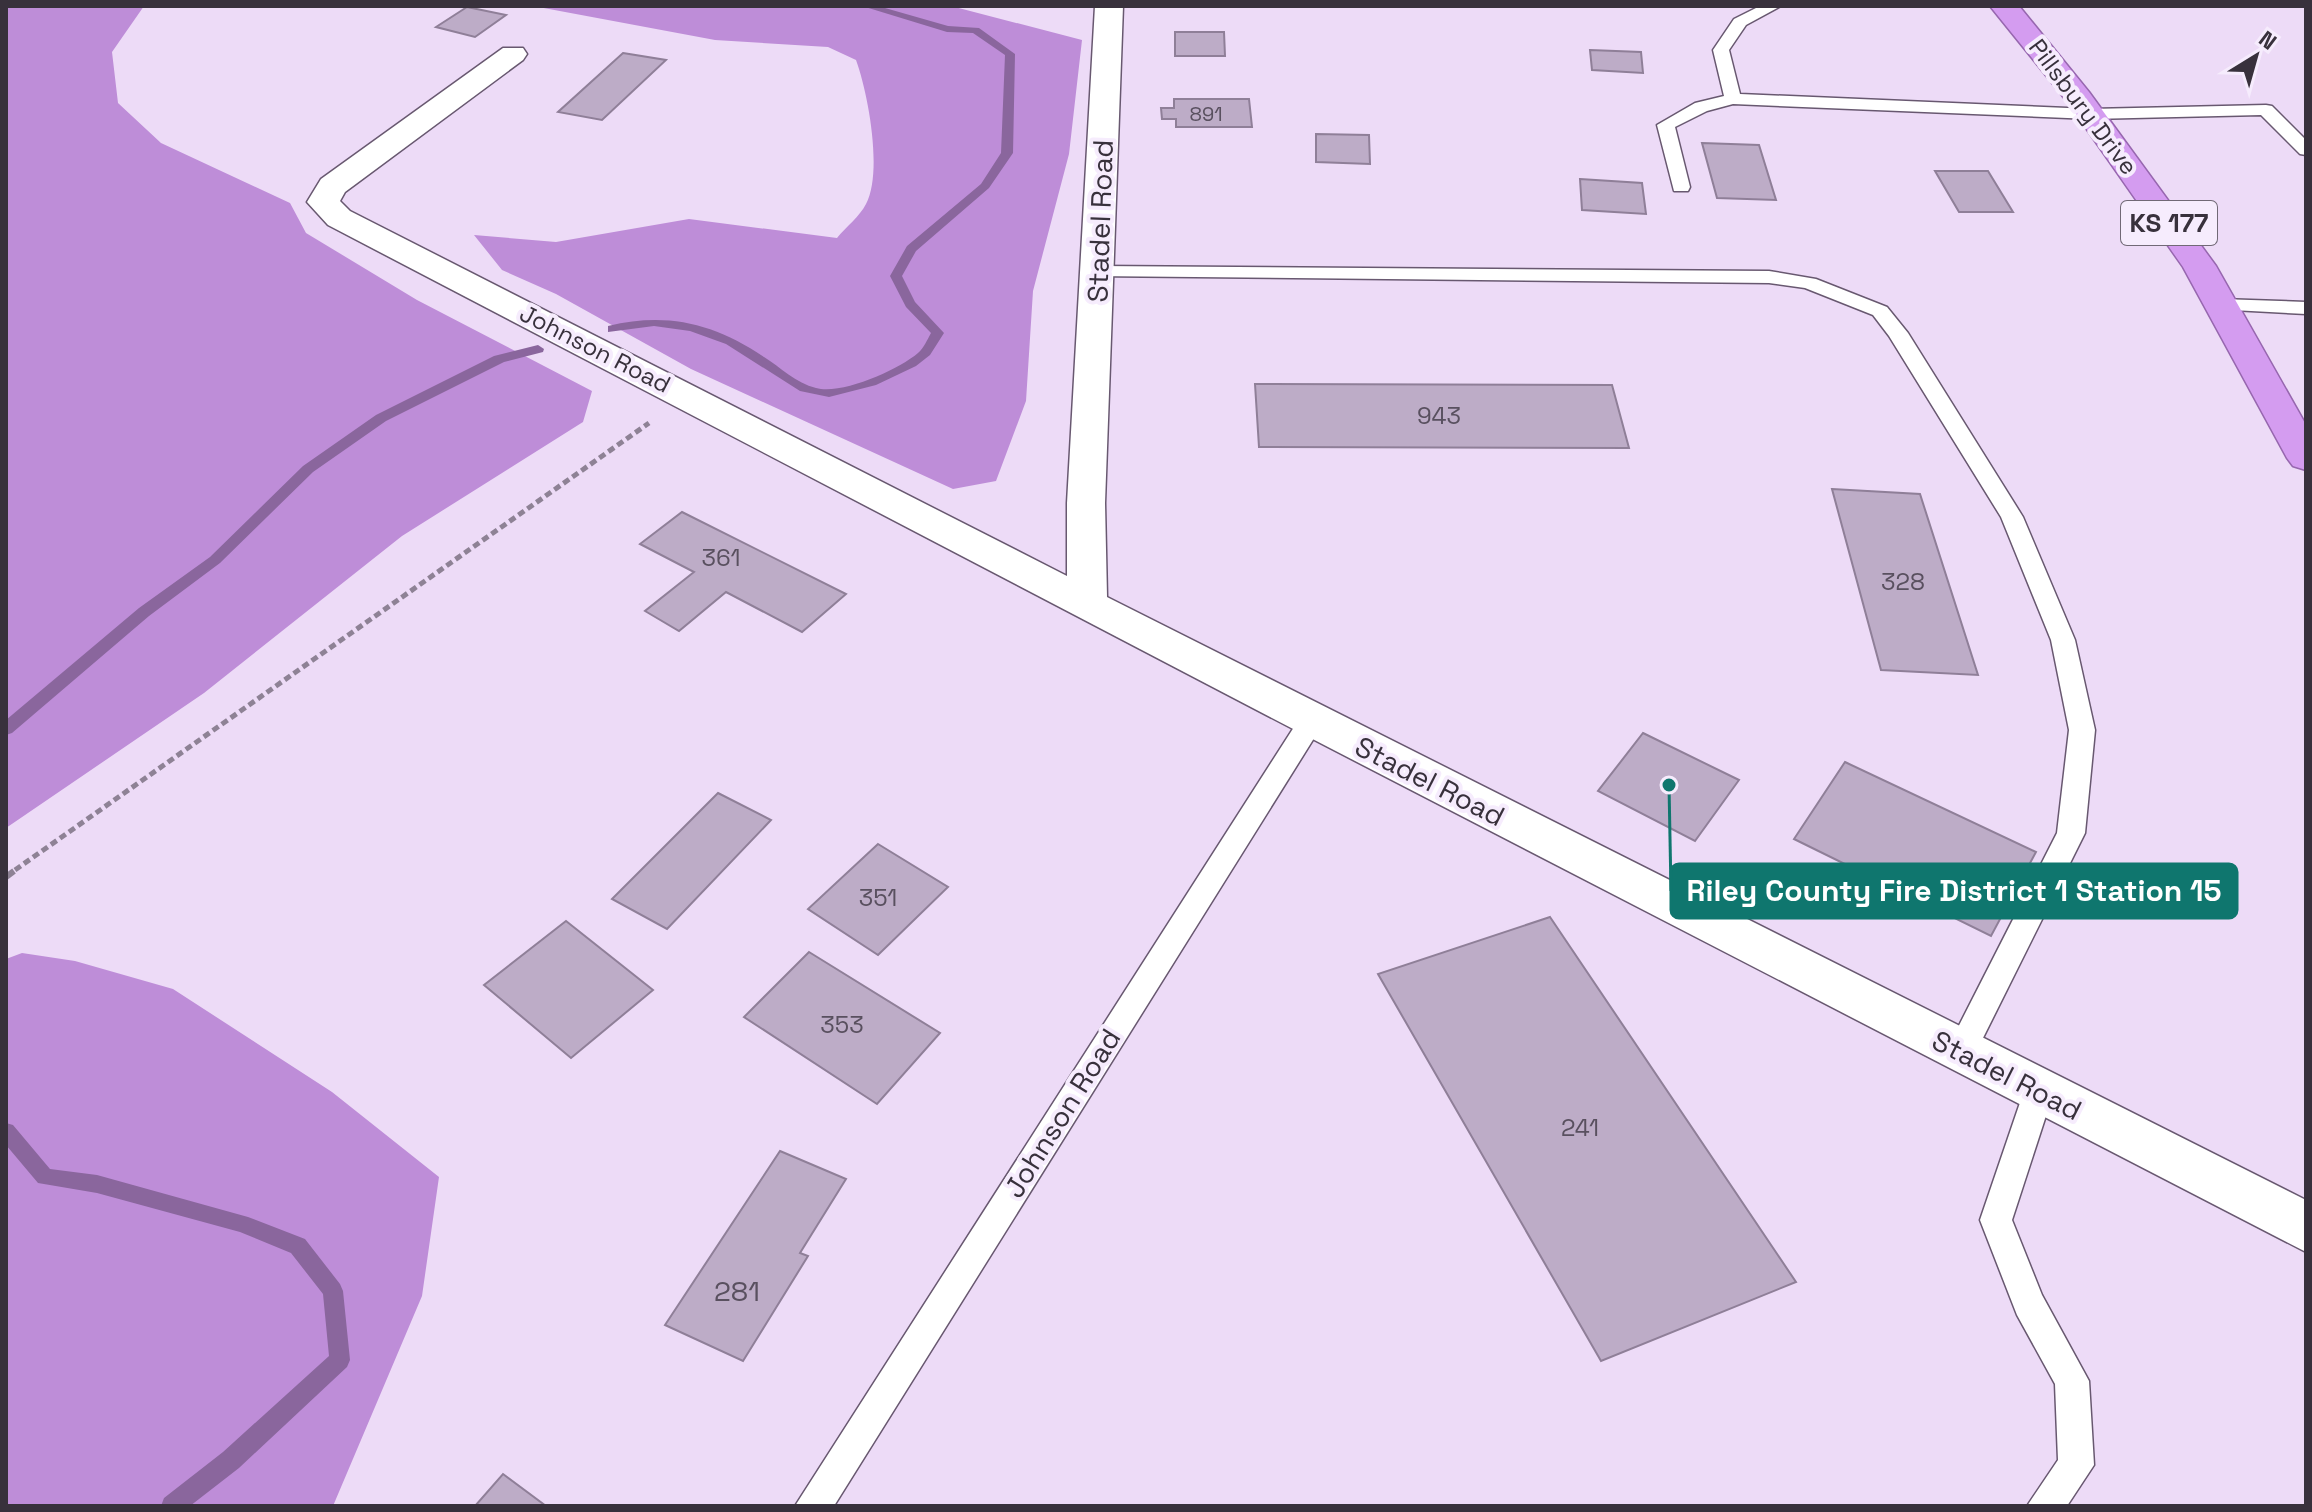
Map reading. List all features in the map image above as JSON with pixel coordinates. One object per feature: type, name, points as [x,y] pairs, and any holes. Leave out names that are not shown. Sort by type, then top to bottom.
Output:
[{"type":"highway","name":"Pillsbury Drive","points":[[2004,6],[2091,114],[2199,266],[2306,458]]},
{"type":"street","name":"Stadel Road","points":[[1109,6],[1086,503],[1087,601],[1312,720],[2306,1227]]},
{"type":"street","name":"Johnson Road","points":[[513,54],[332,186],[323,202],[339,218],[1087,601]]},
{"type":"lane","points":[[1733,99],[1721,50],[1740,22],[1773,6]]},
{"type":"lane","points":[[1681,187],[1666,125],[1701,107],[1733,99],[2091,114],[2266,110],[2306,150]]},
{"type":"lane","points":[[1098,272],[1769,277],[1809,283],[1880,311],[1898,333],[2012,517],[2063,640],[2082,730],[2071,833],[1961,1051]]},
{"type":"lane","points":[[2221,305],[2306,308]]},
{"type":"lane","name":"Johnson Road","points":[[813,1506],[1312,720]]},
{"type":"lane","points":[[2039,1091],[1996,1220],[2029,1304],[2072,1381],[2076,1465],[2045,1506]]},
{"type":"path","points":[[6,877],[687,396]]},
{"type":"shaded area","points":[[6,6],[144,6],[112,52],[118,103],[161,143],[290,203],[306,233],[417,300],[592,391],[583,422],[402,536],[204,693],[6,828]]},
{"type":"shaded area","points":[[533,6],[951,6],[1082,40],[1069,154],[1033,291],[1026,401],[996,481],[953,489],[691,369],[556,294],[502,270],[474,235],[556,242],[689,219],[837,238],[866,204],[873,173],[869,112],[856,60],[828,47],[715,40]]},
{"type":"shaded area","points":[[22,953],[75,961],[173,989],[332,1092],[439,1177],[422,1296],[333,1506],[6,1506],[6,959]]},
{"type":"building","points":[[467,7],[506,15],[475,37],[436,27]]},
{"type":"building","points":[[1175,32],[1224,32],[1225,56],[1175,56]]},
{"type":"building","points":[[1590,50],[1641,52],[1643,73],[1592,70]]},
{"type":"building","points":[[623,53],[666,60],[602,120],[558,112]]},
{"type":"building","points":[[1174,99],[1249,99],[1252,127],[1176,127],[1176,119],[1162,119],[1161,108],[1174,108]]},
{"type":"building","points":[[1316,134],[1369,135],[1370,164],[1316,162]]},
{"type":"building","points":[[1702,143],[1759,145],[1776,200],[1717,198]]},
{"type":"building","points":[[1935,171],[1988,171],[2013,212],[1959,212]]},
{"type":"building","points":[[1580,179],[1642,183],[1646,214],[1582,210]]},
{"type":"building","points":[[1255,384],[1612,385],[1629,448],[1259,447]]},
{"type":"building","points":[[1832,489],[1920,494],[1978,675],[1881,670]]},
{"type":"building","points":[[682,512],[846,594],[802,632],[726,592],[679,631],[645,611],[694,572],[640,544]]},
{"type":"building","points":[[1643,733],[1739,780],[1695,841],[1598,791]]},
{"type":"building","points":[[1845,762],[2036,852],[1991,936],[1794,839]]},
{"type":"building","points":[[718,793],[771,820],[667,929],[612,899]]},
{"type":"building","points":[[878,844],[948,887],[878,955],[808,909]]},
{"type":"building","points":[[1550,917],[1796,1282],[1601,1361],[1378,974]]},
{"type":"building","points":[[566,921],[653,990],[571,1058],[484,985]]},
{"type":"building","points":[[809,952],[940,1033],[877,1104],[744,1017]]},
{"type":"building","points":[[780,1151],[846,1179],[800,1253],[808,1256],[743,1361],[665,1325]]},
{"type":"building","points":[[503,1474],[546,1506],[475,1506]]},
{"type":"waterway","points":[[612,329],[654,323],[693,327],[730,342],[798,385],[829,394],[886,376],[926,352],[938,333],[910,304],[896,276],[911,249],[985,186],[1007,153],[1010,54],[975,30],[947,29],[867,6]]},
{"type":"waterway","points":[[6,729],[144,612],[215,560],[308,469],[381,418],[499,359],[538,349]]},
{"type":"waterway","points":[[6,1131],[45,1177],[97,1184],[241,1223],[298,1246],[333,1291],[340,1360],[231,1460],[172,1506]]},
{"type":"place","name":"Riley County Fire District 1 Station 15","points":[[1669,785]]}]
